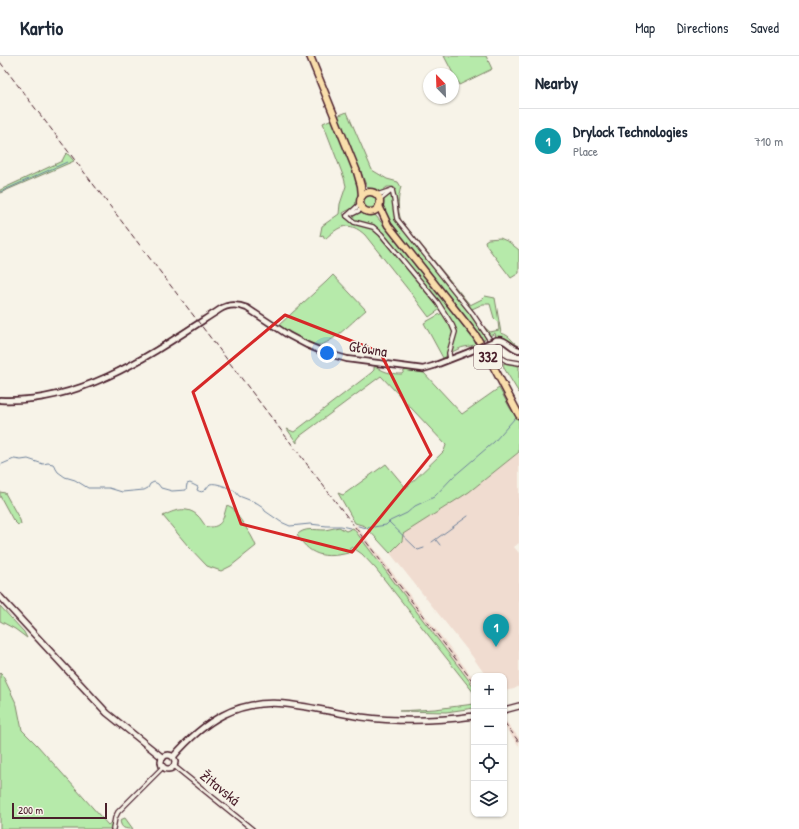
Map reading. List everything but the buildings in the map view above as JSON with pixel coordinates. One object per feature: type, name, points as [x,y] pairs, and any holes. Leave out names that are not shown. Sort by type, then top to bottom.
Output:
[{"type":"highway","name":"332","points":[[310,56],[357,172],[361,186],[361,207],[374,214],[388,225],[476,336],[519,414]]},
{"type":"highway","name":"332","points":[[357,172],[376,198],[388,225]]},
{"type":"highway","points":[[362,196],[366,193],[376,198],[376,210],[370,212]]},
{"type":"main road","points":[[0,597],[107,713],[163,758]]},
{"type":"main road","points":[[173,757],[216,719],[234,709],[262,703],[286,704],[340,714],[388,719],[435,719],[471,716]]},
{"type":"main road","points":[[507,709],[519,706]]},
{"type":"main road","points":[[163,758],[168,755],[173,757]]},
{"type":"main road","points":[[163,758],[162,762],[164,767],[169,769],[174,766],[175,762],[173,757]]},
{"type":"street","points":[[376,198],[392,190],[395,198],[394,205],[397,219],[472,312],[502,358],[507,361],[519,363]]},
{"type":"street","points":[[361,207],[347,216],[354,222],[373,227],[381,234],[438,304],[452,324],[455,332],[449,348],[450,359]]},
{"type":"street","name":"Główna","points":[[0,400],[49,398],[76,390],[137,362],[225,306],[237,305],[247,308],[307,345],[326,353],[347,359],[419,369],[429,368],[501,339],[514,349],[519,350]]},
{"type":"street","name":"Žitavská","points":[[174,766],[252,829]]},
{"type":"street","points":[[113,829],[118,812],[164,767]]},
{"type":"highlighted area","points":[[285,315],[380,352],[431,455],[352,552],[241,524],[193,392]]},
{"type":"shaded area","points":[[517,454],[519,454],[519,543],[514,547],[519,553],[519,686],[514,689],[507,690],[507,673],[484,673],[390,553],[402,541],[403,534],[469,492]]},
{"type":"shaded area","points":[[356,525],[471,675],[471,683],[353,528]]},
{"type":"shaded area","points":[[507,723],[519,738],[519,746],[507,730]]},
{"type":"green space","points":[[444,56],[486,56],[492,69],[459,85],[459,68],[450,68]]},
{"type":"green space","points":[[347,112],[372,170],[387,179],[398,182],[401,187],[398,203],[401,220],[470,305],[485,296],[495,298],[501,333],[509,337],[519,346],[519,348],[506,339],[500,337],[496,338],[495,333],[482,341],[385,217],[381,209],[382,201],[396,189],[393,187],[387,187],[378,193],[367,187],[337,116]],"holes":[[[483,304],[490,304],[494,318],[498,322],[499,330],[490,332],[483,326],[472,309]]]},
{"type":"green space","points":[[332,119],[359,184],[360,194],[357,203],[354,207],[343,213],[345,218],[348,219],[360,212],[373,214],[376,216],[436,289],[477,344],[452,352],[447,352],[446,357],[442,359],[443,358],[424,323],[442,313],[439,310],[429,317],[365,235],[354,227],[344,226],[325,239],[323,235],[320,236],[322,226],[339,214],[340,204],[346,186],[323,123]]},
{"type":"green space","points":[[67,153],[74,161],[0,193],[0,190],[62,161]]},
{"type":"green space","points":[[367,195],[373,195],[377,199],[377,205],[373,209],[367,209],[363,205],[363,199]]},
{"type":"green space","points":[[500,238],[509,242],[519,250],[519,273],[511,278],[486,245],[485,241],[488,239]]},
{"type":"green space","points":[[333,275],[366,310],[343,331],[329,341],[318,345],[314,345],[292,334],[279,325],[326,282]]},
{"type":"green space","points":[[193,323],[194,325],[140,358],[83,386],[43,397],[0,399],[0,397],[27,397],[52,392],[102,376],[148,351]]},
{"type":"green space","points":[[503,363],[519,366],[519,393],[504,368]]},
{"type":"green space","points":[[374,367],[395,374],[402,374],[405,370],[424,373],[462,414],[499,388],[519,421],[519,452],[469,492],[403,534],[402,541],[390,553],[365,526],[355,523],[338,493],[343,495],[386,464],[406,488],[444,451],[446,445],[381,376],[300,436],[297,443],[287,429],[294,432],[371,373],[374,370]]},
{"type":"green space","points":[[0,492],[5,493],[21,524],[18,525],[13,520],[0,496]]},
{"type":"green space","points":[[227,505],[233,508],[256,546],[231,566],[221,571],[207,566],[163,516],[172,512],[185,510],[193,512],[207,527],[212,527],[216,526],[222,521]]},
{"type":"green space","points":[[339,527],[346,531],[353,528],[471,683],[471,689],[376,569],[362,554],[352,547],[348,550],[353,550],[353,552],[328,556],[321,555],[309,549],[297,535],[306,530],[325,530]]},
{"type":"green space","points":[[0,606],[24,632],[27,638],[15,629],[0,621]]},
{"type":"green space","points":[[0,673],[3,676],[17,705],[22,730],[108,825],[113,821],[112,829],[0,829]]},
{"type":"green space","points":[[471,704],[471,708],[446,712],[399,711],[435,709]]},
{"type":"green space","points":[[125,818],[133,829],[126,829],[122,827],[120,820]]},
{"type":"waterway","points":[[0,192],[67,162]]},
{"type":"waterway","points":[[358,526],[367,528],[386,525],[390,521],[407,513],[415,506],[434,497],[453,477],[494,442],[515,418]]},
{"type":"waterway","points":[[0,465],[14,459],[28,459],[43,464],[53,464],[58,472],[65,477],[75,480],[88,488],[109,488],[122,492],[144,490],[154,482],[161,488],[172,491],[186,490],[187,484],[190,483],[198,487],[197,490],[201,492],[210,484],[216,484],[235,491],[239,496],[257,503],[263,507],[265,511],[281,522],[290,526],[310,524],[350,528]]},
{"type":"waterway","points":[[432,542],[468,516]]},
{"type":"waterway","points":[[389,522],[418,550],[424,548]]},
{"type":"waterway","points":[[436,540],[440,545]]},
{"type":"railway","points":[[0,62],[471,679]]},
{"type":"railway","points":[[507,726],[519,742]]},
{"type":"place","name":"Drylock Technologies","points":[[496,647]]}]
